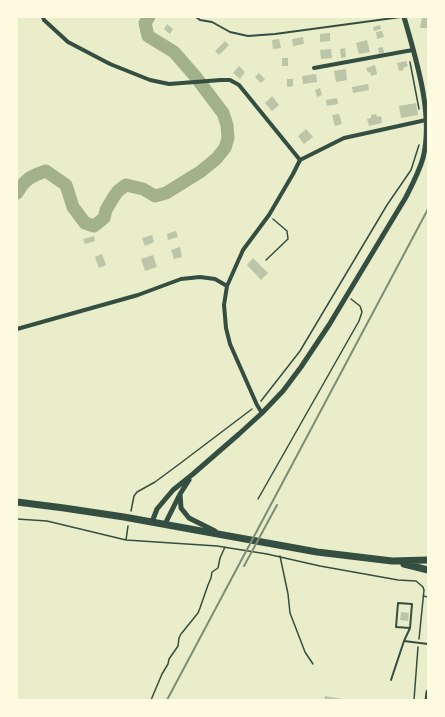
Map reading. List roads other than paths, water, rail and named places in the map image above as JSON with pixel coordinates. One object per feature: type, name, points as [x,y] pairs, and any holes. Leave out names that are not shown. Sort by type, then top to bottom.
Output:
[{"type":"main road","points":[[17,502],[165,524],[317,552],[392,561],[428,570]]},
{"type":"main road","points":[[392,561],[428,560]]},
{"type":"street","points":[[44,17],[44,20],[68,42],[110,64],[150,80],[169,84],[210,80],[230,80],[239,85],[300,160]]},
{"type":"street","points":[[152,522],[157,509],[173,490],[194,474],[262,413],[283,391],[301,368],[406,197],[416,178],[423,158],[426,138],[423,120],[423,95],[410,51],[403,17]]},
{"type":"street","points":[[314,68],[410,51]]},
{"type":"street","points":[[262,413],[230,344],[224,305],[227,286],[243,250],[269,215],[294,174],[300,160],[344,138],[423,120]]},
{"type":"street","points":[[17,329],[138,295],[180,279],[200,277],[215,279],[227,286]]},
{"type":"street","points":[[165,524],[180,494],[194,474]]},
{"type":"street","points":[[180,494],[180,508],[189,518],[208,529],[223,534]]},
{"type":"street","points":[[427,700],[428,692]]},
{"type":"lane","points":[[196,17],[200,20],[212,22],[230,32],[248,36],[275,34],[403,17]]},
{"type":"lane","points":[[392,680],[404,641],[410,628],[412,604],[398,603],[396,627],[410,628]]},
{"type":"lane","points":[[404,641],[428,644]]},
{"type":"waterway","points":[[17,193],[23,184],[29,179],[46,171],[66,185],[73,207],[85,223],[94,226],[104,218],[106,210],[113,198],[118,191],[126,185],[143,189],[155,196],[166,193],[200,172],[216,159],[225,148],[228,138],[227,125],[223,113],[195,76],[174,52],[148,36],[145,23],[149,17]]},
{"type":"railway","points":[[167,700],[428,209]]},
{"type":"railway","points":[[244,566],[277,505]]}]
